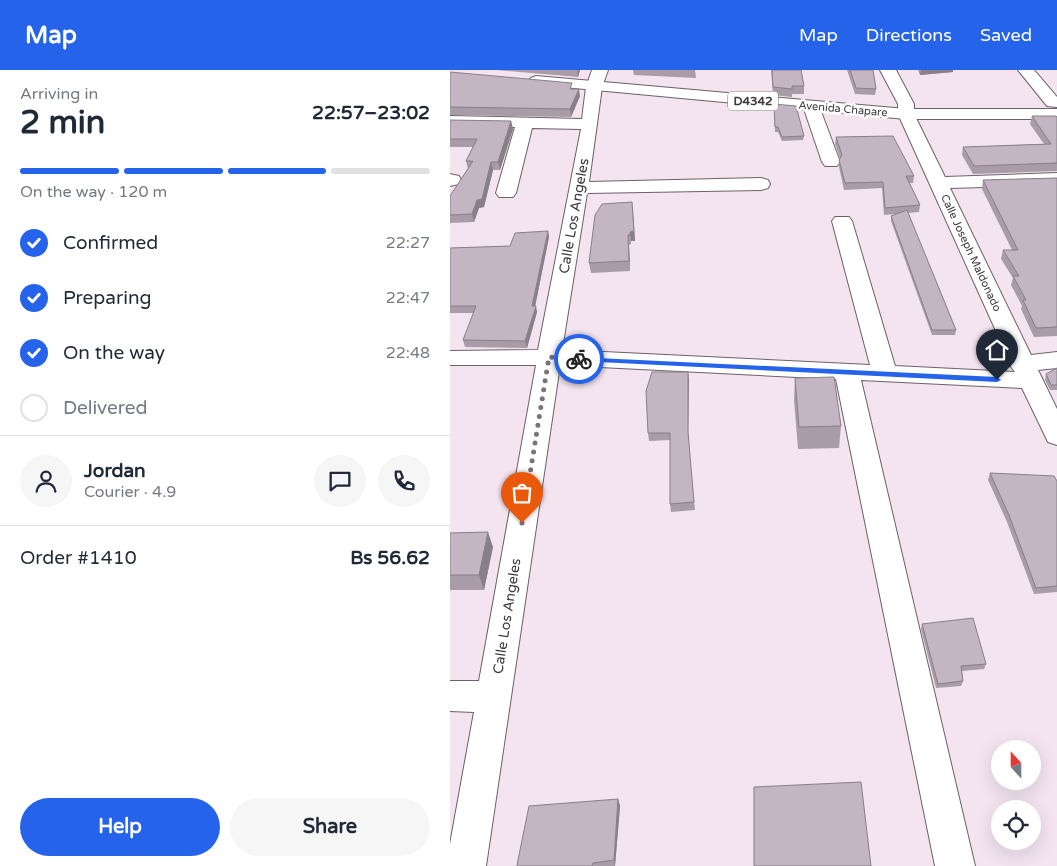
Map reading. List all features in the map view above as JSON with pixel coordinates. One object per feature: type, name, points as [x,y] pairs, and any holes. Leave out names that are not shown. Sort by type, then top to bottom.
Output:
[{"type":"street","name":"Avenida Chapare","points":[[534,70],[811,106],[906,109],[1056,107]]},
{"type":"street","name":"Calle Joseph Maldonado","points":[[888,70],[1057,436]]},
{"type":"street","points":[[1026,70],[1056,107]]},
{"type":"street","name":"Avenida Chapare","points":[[517,79],[598,78],[906,109]]},
{"type":"street","name":"Calle Los Angeles","points":[[466,866],[549,357],[598,78]]},
{"type":"street","points":[[811,106],[831,162]]},
{"type":"street","points":[[450,121],[590,124]]},
{"type":"street","points":[[506,193],[525,122]]},
{"type":"street","points":[[939,183],[1057,179]]},
{"type":"street","points":[[579,188],[761,184]]},
{"type":"street","points":[[842,221],[885,374]]},
{"type":"street","points":[[450,358],[549,357],[885,374],[1026,372],[1057,360]]},
{"type":"street","points":[[847,372],[955,866]]},
{"type":"street","points":[[450,696],[494,697]]},
{"type":"building","points":[[772,70],[801,70],[804,86],[792,86],[792,89],[773,87]]},
{"type":"building","points":[[850,70],[873,70],[876,89],[856,88]]},
{"type":"building","points":[[450,72],[572,83],[570,89],[579,89],[570,109],[450,107]]},
{"type":"building","points":[[774,104],[796,106],[804,136],[782,137],[778,127],[775,127]]},
{"type":"building","points":[[1032,116],[1057,117],[1057,163],[974,166],[963,147],[1051,144]]},
{"type":"building","points":[[450,120],[511,121],[498,162],[491,162],[482,199],[477,200],[472,214],[450,215],[450,196],[473,161],[466,161],[477,139],[450,139]]},
{"type":"building","points":[[893,136],[914,176],[906,176],[920,205],[885,208],[883,182],[845,183],[839,160],[842,155],[836,137]]},
{"type":"building","points":[[1057,178],[1057,327],[1036,328],[1023,300],[1026,300],[1013,276],[1019,276],[1003,250],[1018,250],[983,180]]},
{"type":"building","points":[[632,202],[634,231],[628,235],[629,261],[589,263],[595,215],[602,204]]},
{"type":"building","points":[[907,210],[956,330],[932,330],[891,216]]},
{"type":"building","points":[[548,231],[532,306],[536,306],[525,341],[463,340],[476,306],[450,306],[450,248],[510,246],[515,233]]},
{"type":"building","points":[[1057,368],[1057,385],[1051,385],[1046,374]]},
{"type":"building","points":[[652,372],[688,372],[688,432],[694,502],[670,504],[670,433],[648,433],[646,391]]},
{"type":"building","points":[[834,377],[841,426],[799,427],[795,378]]},
{"type":"building","points":[[990,473],[1054,476],[1057,481],[1057,586],[1036,588],[1009,515]]},
{"type":"building","points":[[488,532],[479,575],[450,575],[450,533]]},
{"type":"building","points":[[973,618],[986,664],[961,666],[963,681],[938,684],[922,624]]},
{"type":"building","points":[[861,782],[871,866],[754,866],[754,787]]},
{"type":"building","points":[[618,799],[614,860],[593,863],[592,866],[517,866],[529,806]]},
{"type":"way so far","points":[[522,523],[549,357],[579,359]]},
{"type":"route","points":[[579,359],[997,380]]}]
